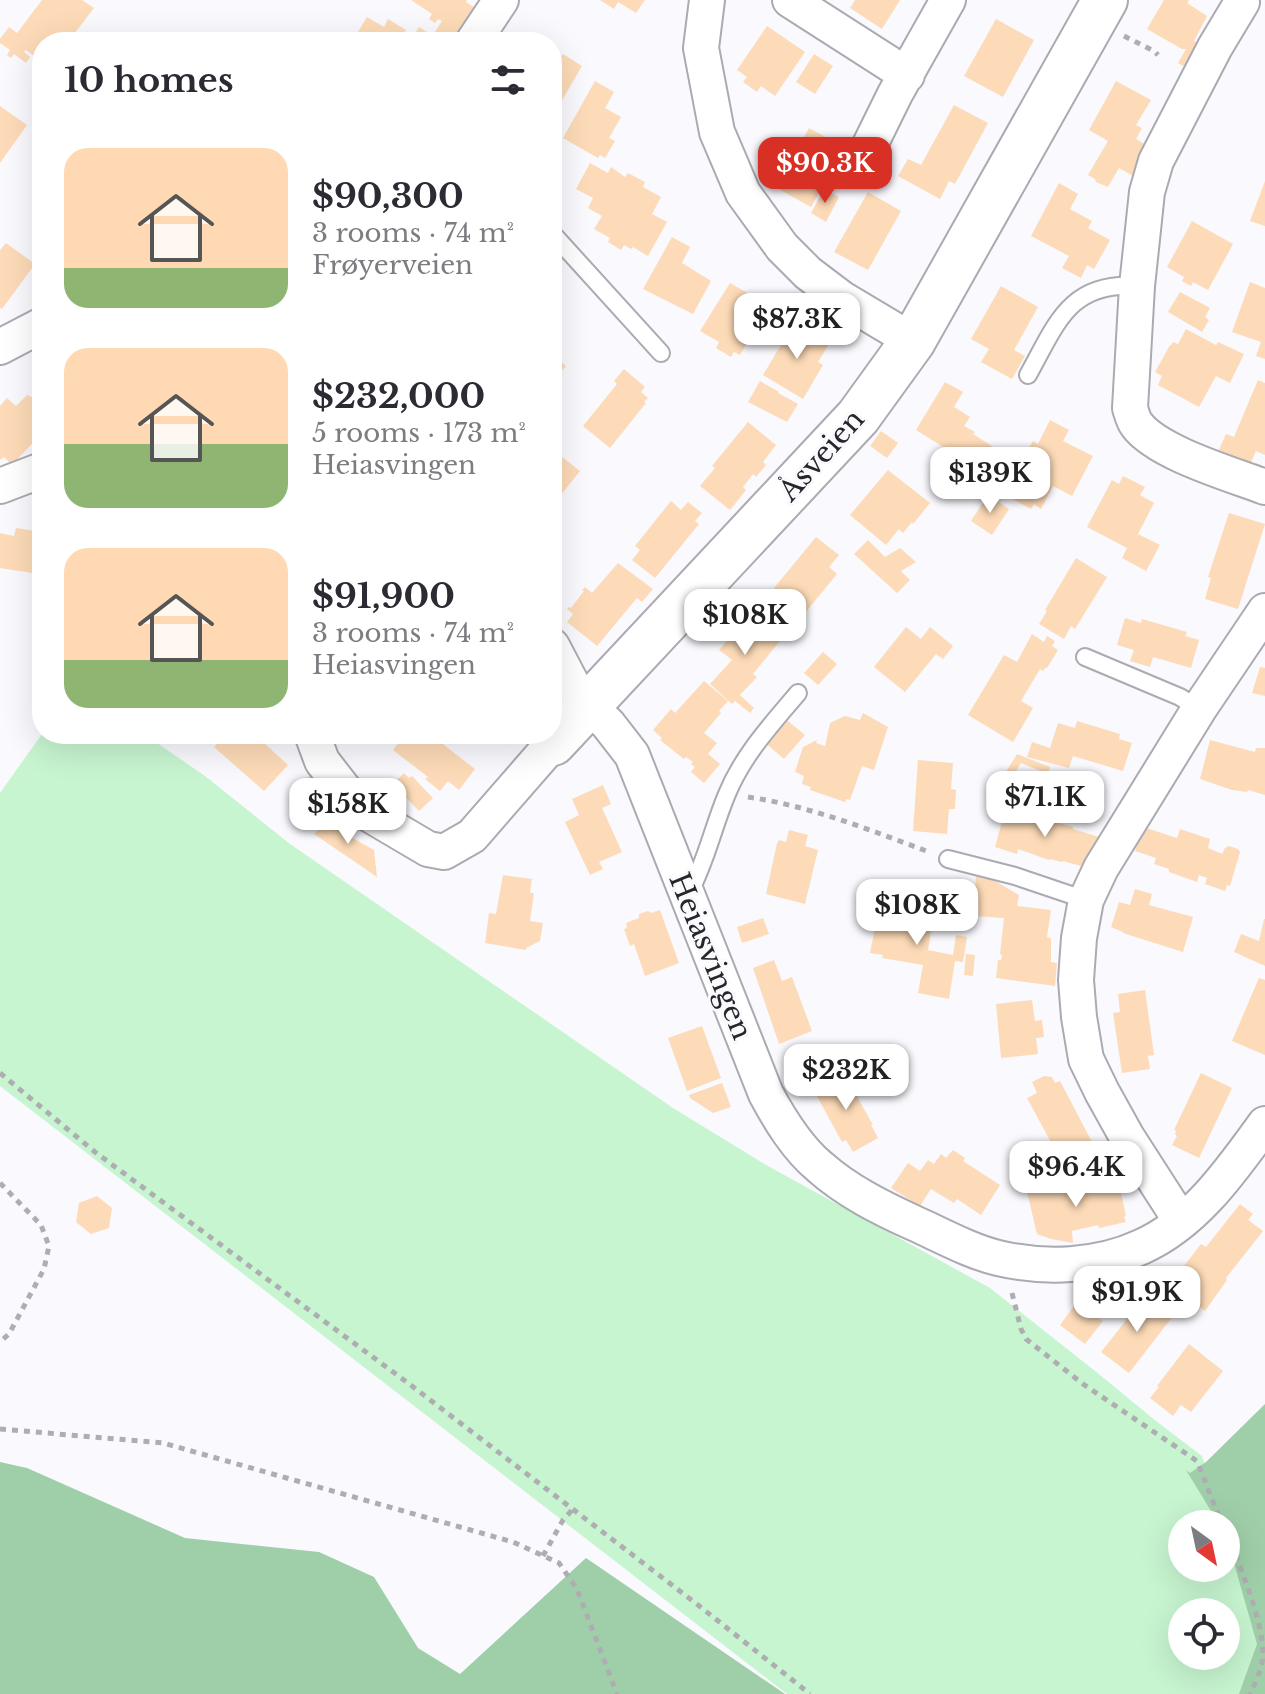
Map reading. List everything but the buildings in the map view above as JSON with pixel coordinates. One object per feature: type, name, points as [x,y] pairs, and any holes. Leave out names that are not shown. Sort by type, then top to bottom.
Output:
[{"type":"street","points":[[480,32],[501,0]]},
{"type":"street","points":[[707,0],[701,48],[717,132],[743,193],[782,247],[808,273],[841,298],[913,341]]},
{"type":"street","points":[[790,0],[907,75]]},
{"type":"street","points":[[863,159],[895,94],[948,0]]},
{"type":"street","points":[[1242,2],[1156,161],[1147,192],[1137,286],[1130,408],[1135,423],[1166,449],[1265,487]]},
{"type":"street","name":"Åsveien","points":[[562,733],[843,435],[913,341],[1116,18]]},
{"type":"street","points":[[0,347],[32,330]]},
{"type":"street","points":[[0,486],[32,474]]},
{"type":"street","points":[[1181,1221],[1127,1137],[1086,1059],[1076,980],[1079,938],[1086,900],[1109,854],[1199,709],[1265,611]]},
{"type":"street","name":"Heiasvingen","points":[[562,665],[574,688],[632,755],[766,1094],[781,1121],[819,1167],[871,1204],[997,1258],[1055,1266],[1105,1259],[1139,1248],[1181,1221],[1212,1193],[1265,1124]]},
{"type":"street","points":[[316,744],[322,761],[367,813],[428,849],[444,852],[472,836],[552,744]]},
{"type":"lane","points":[[562,244],[661,353]]},
{"type":"lane","points":[[1028,375],[1072,303],[1104,287],[1137,286]]},
{"type":"lane","points":[[1085,657],[1180,697],[1199,709]]},
{"type":"lane","points":[[687,896],[742,763],[798,693]]},
{"type":"lane","points":[[948,859],[1015,876],[1086,900]]},
{"type":"path","points":[[1116,18],[1158,55]]},
{"type":"path","points":[[727,794],[771,800],[854,824],[948,859]]},
{"type":"path","points":[[0,1073],[95,1152],[408,1383],[810,1694]]},
{"type":"path","points":[[0,1183],[41,1225],[49,1246],[44,1269],[9,1334],[0,1342]]},
{"type":"path","points":[[1012,1293],[1026,1339],[1083,1384],[1197,1461],[1216,1510]]},
{"type":"path","points":[[0,1429],[163,1443],[513,1542],[559,1563],[577,1589],[617,1694]]},
{"type":"path","points":[[543,1556],[563,1520],[573,1509]]},
{"type":"path","points":[[1240,1570],[1263,1633],[1262,1663],[1250,1694]]},
{"type":"green space","points":[[35,744],[159,744],[205,776],[290,844],[673,1108],[766,1165],[990,1288],[1202,1456],[1222,1510],[1168,1510],[1168,1582],[1240,1582],[1240,1561],[1265,1630],[1252,1694],[787,1694],[0,1086],[0,793]]},
{"type":"green space","points":[[1265,1404],[1265,1694],[1239,1694],[1257,1644],[1239,1582],[1240,1510],[1210,1510],[1186,1470],[1190,1473],[1206,1462]]},
{"type":"green space","points":[[0,1462],[27,1468],[185,1538],[319,1552],[374,1577],[418,1648],[460,1674],[586,1558],[785,1694],[0,1694]]}]
